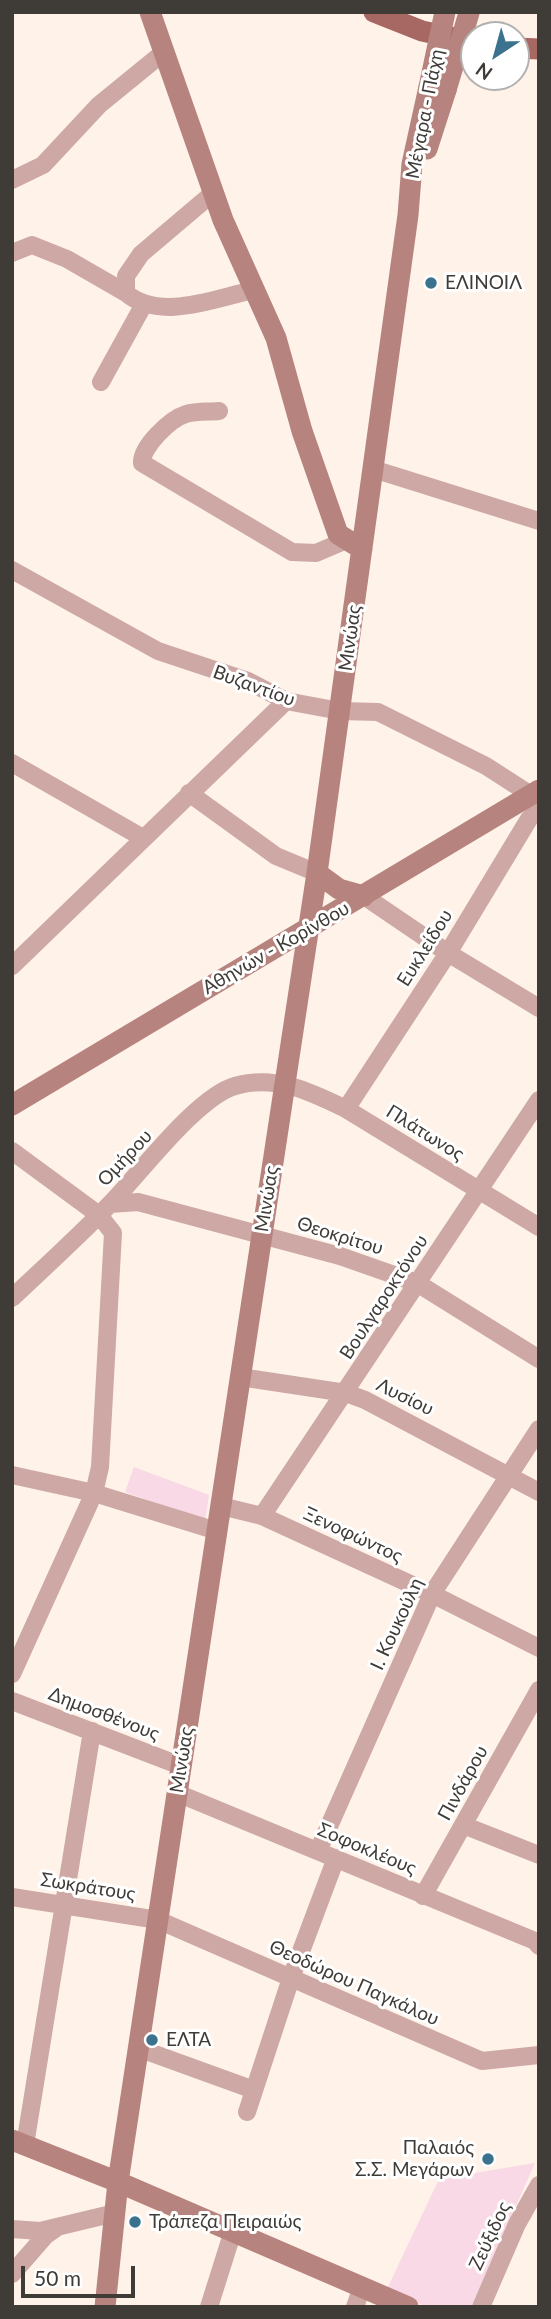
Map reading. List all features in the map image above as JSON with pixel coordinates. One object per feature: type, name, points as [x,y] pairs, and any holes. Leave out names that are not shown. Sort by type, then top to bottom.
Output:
[{"type":"main road","points":[[150,12],[213,193],[276,338],[302,431],[338,534],[353,545]]},
{"type":"main road","points":[[374,12],[422,31],[460,39]]},
{"type":"main road","name":"Μέγαρα - Πάχη","points":[[437,88],[445,12]]},
{"type":"main road","name":"Μέγαρα - Πάχη","points":[[408,215],[412,164],[437,88],[470,12]]},
{"type":"main road","name":"Μινώας","points":[[105,2307],[118,2182],[340,711],[353,545],[373,469],[408,215]]},
{"type":"main road","name":"Αθηνών - Κορίνθου","points":[[12,1104],[309,926],[537,799]]},
{"type":"main road","points":[[317,873],[339,889],[364,896]]},
{"type":"main road","points":[[19,2143],[233,2231],[358,2297],[408,2307]]},
{"type":"street","points":[[12,180],[43,165],[99,105],[164,52]]},
{"type":"street","points":[[126,293],[126,276],[141,254],[213,193]]},
{"type":"street","points":[[12,253],[32,245],[67,259],[144,304],[174,307],[254,290]]},
{"type":"street","points":[[101,382],[144,304]]},
{"type":"street","points":[[219,411],[187,414],[169,423],[147,450],[142,463],[292,552],[316,553],[353,545]]},
{"type":"street","points":[[373,469],[539,521]]},
{"type":"street","name":"Βυζαντίου","points":[[12,570],[158,652],[248,681],[286,701],[340,711],[378,712],[486,766],[537,799]]},
{"type":"street","points":[[12,966],[286,701]]},
{"type":"street","points":[[12,763],[143,838]]},
{"type":"street","points":[[189,793],[276,856],[317,873]]},
{"type":"street","name":"Ευκλείδου","points":[[346,1109],[448,953],[529,819],[537,799]]},
{"type":"street","points":[[364,896],[448,953],[539,1008]]},
{"type":"street","name":"Πλάτωνος","points":[[285,1082],[346,1109],[539,1227]]},
{"type":"street","name":"Ομήρου","points":[[12,1298],[104,1210],[211,1096],[236,1085],[285,1082]]},
{"type":"street","name":"Βουλγαροκτόνου","points":[[262,1516],[539,1100]]},
{"type":"street","points":[[12,1152],[104,1210],[113,1233],[100,1467],[94,1493],[12,1674]]},
{"type":"street","name":"Θεοκρίτου","points":[[104,1210],[138,1202],[340,1256],[416,1283],[539,1359]]},
{"type":"street","name":"Λυσίου","points":[[240,1377],[346,1393],[387,1409],[539,1492]]},
{"type":"street","name":"Ι. Κουκούλη","points":[[318,1850],[432,1594],[539,1429]]},
{"type":"street","points":[[12,1475],[94,1493],[217,1531]]},
{"type":"street","name":"Ξενοφώντος","points":[[221,1506],[262,1516],[432,1594],[539,1648]]},
{"type":"street","name":"Πινδάρου","points":[[423,1896],[539,1690]]},
{"type":"street","name":"Δημοσθένους","points":[[12,1701],[181,1766]]},
{"type":"street","points":[[19,2143],[92,1731]]},
{"type":"street","name":"Σοφοκλέους","points":[[177,1793],[539,1945]]},
{"type":"street","points":[[463,1825],[539,1855]]},
{"type":"street","points":[[247,2112],[291,1978],[336,1858]]},
{"type":"street","name":"Σωκράτους","points":[[12,1897],[158,1920]]},
{"type":"street","name":"Θεοδώρου Παγκάλου","points":[[158,1920],[482,2061],[539,2054]]},
{"type":"street","points":[[138,2048],[254,2090]]},
{"type":"street","name":"Ζεύξιδος","points":[[481,2307],[517,2224],[539,2185]]},
{"type":"street","points":[[12,2229],[40,2231],[115,2213]]},
{"type":"street","points":[[12,2274],[45,2236],[58,2227]]},
{"type":"street","points":[[209,2307],[233,2231]]},
{"type":"shaded area","points":[[134,1467],[209,1495],[205,1521],[125,1492]]},
{"type":"shaded area","points":[[535,2163],[471,2307],[426,2307],[387,2289],[439,2179]]},
{"type":"place","name":"ΕΛΙΝΟΙΛ","points":[[431,283]]},
{"type":"place","name":"ΕΛΤΑ","points":[[152,2040]]},
{"type":"place","name":"Παλαιός Σ.Σ. Μεγάρων","points":[[488,2159]]},
{"type":"place","name":"Τράπεζα Πειραιώς","points":[[135,2222]]}]
